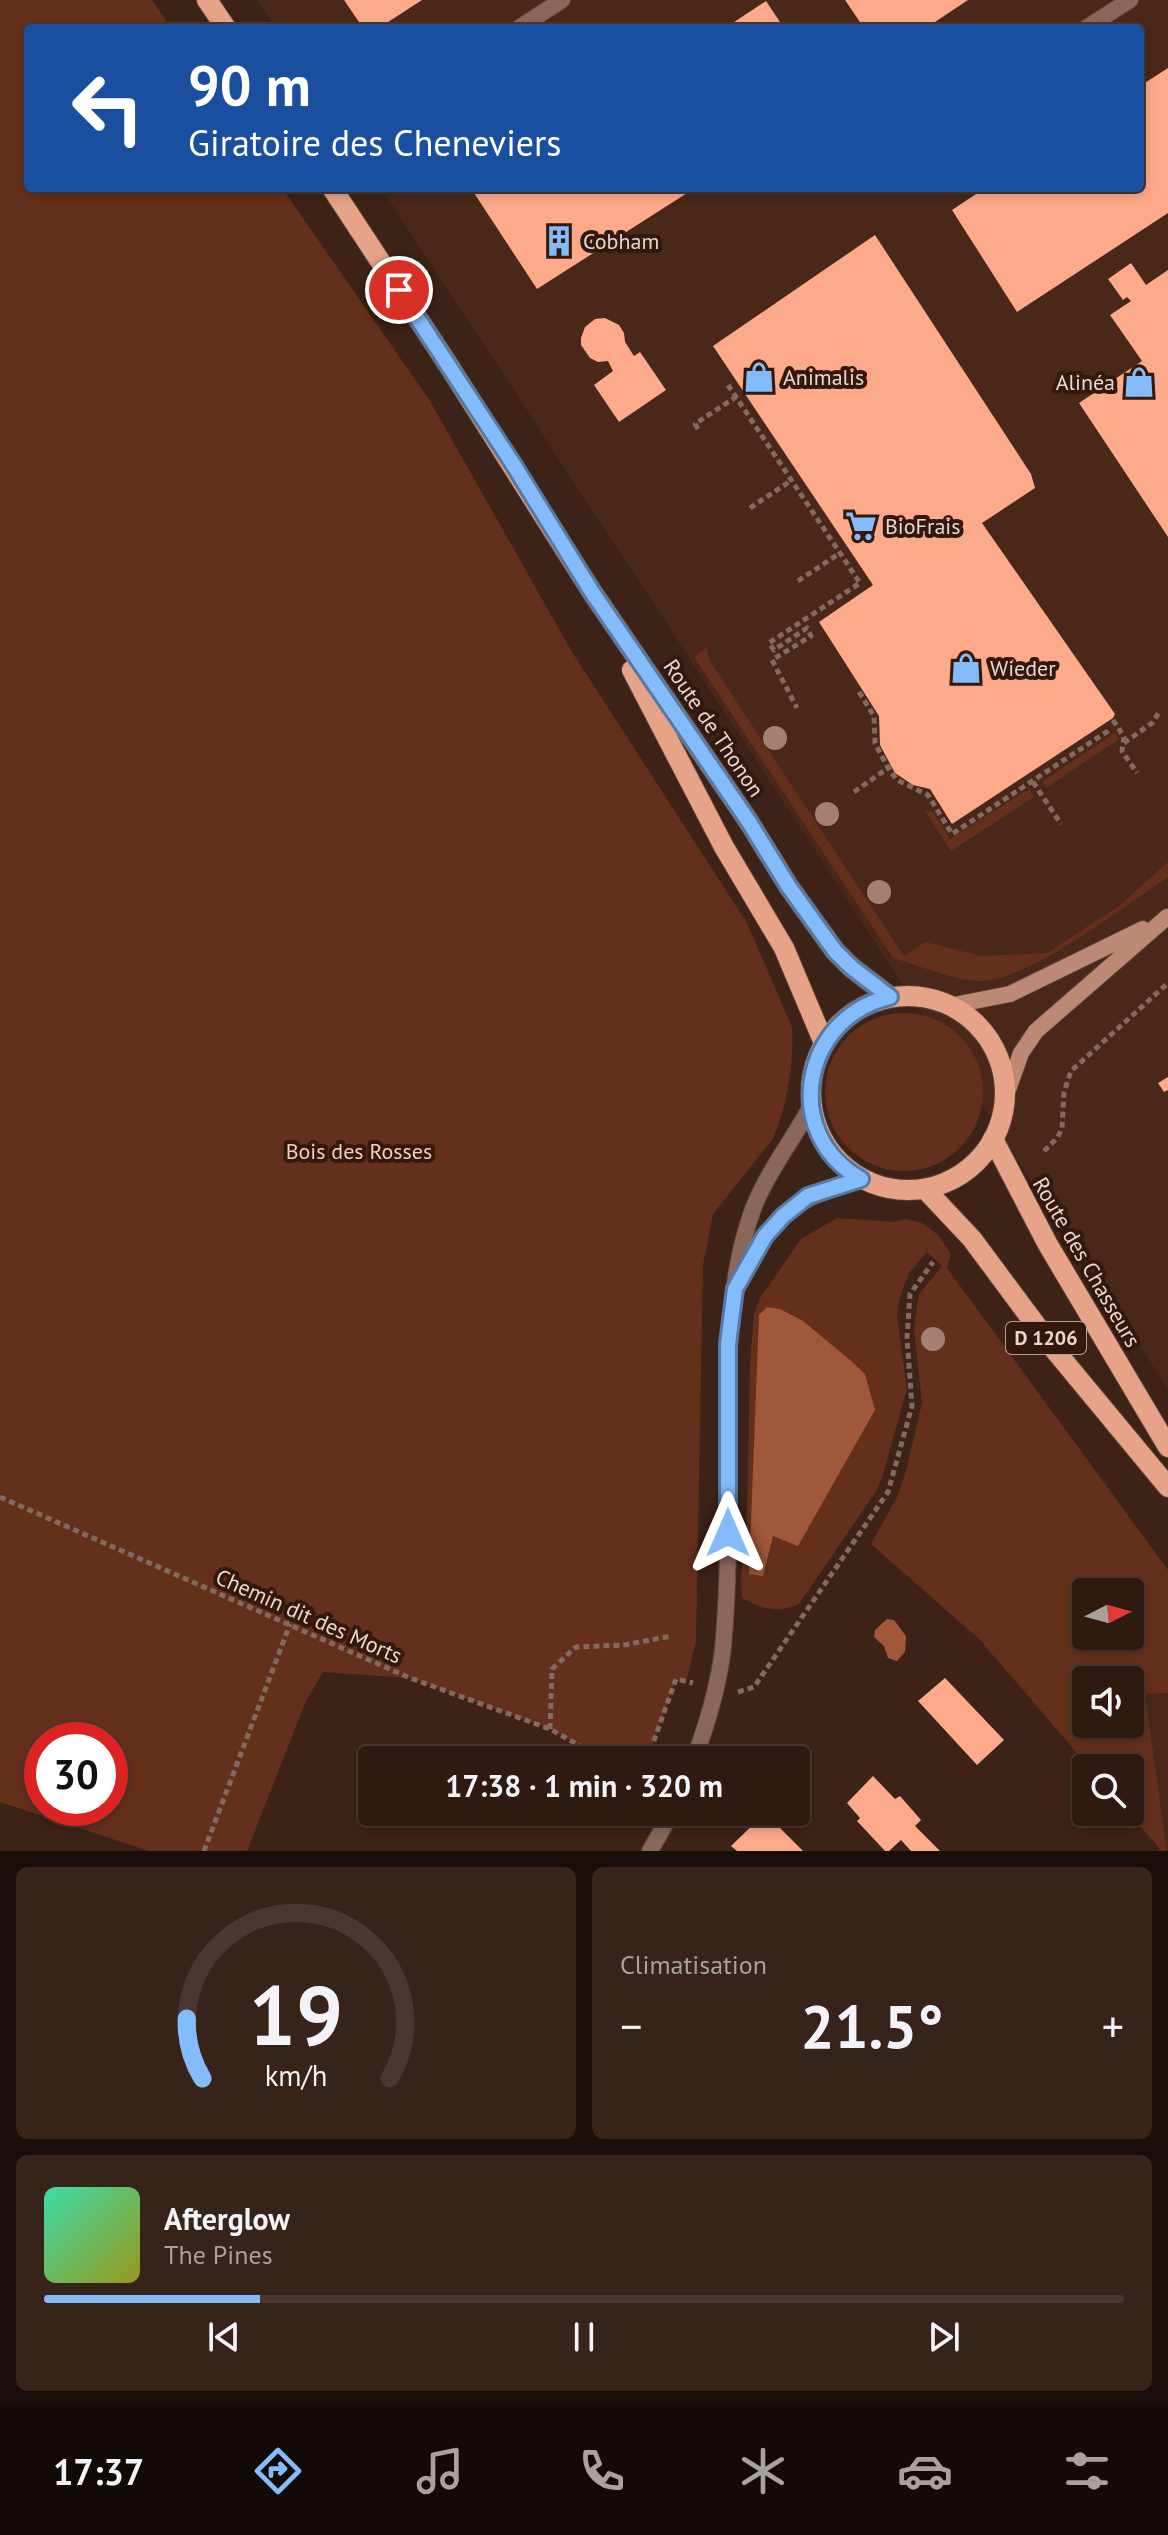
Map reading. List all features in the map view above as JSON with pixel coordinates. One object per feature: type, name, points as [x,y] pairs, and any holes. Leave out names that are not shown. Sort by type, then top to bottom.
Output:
[{"type":"main road","points":[[207,0],[223,24]]},
{"type":"main road","name":"Route de Thonon","points":[[335,192],[592,592],[835,951],[890,997]]},
{"type":"main road","name":"Route de Thonon","points":[[592,592],[724,847],[784,948],[824,1043]]},
{"type":"main road","points":[[890,997],[927,998],[949,1006],[971,1020],[993,1047],[1004,1080],[1002,1119],[993,1139],[980,1159],[962,1175],[925,1189],[897,1190],[861,1179],[844,1167],[824,1144],[816,1125],[811,1106],[811,1081],[824,1043],[852,1013],[890,997]]},
{"type":"main road","name":"Route des Chasseurs","points":[[993,1139],[1047,1243],[1168,1447]]},
{"type":"main road","name":"D 1206","points":[[925,1189],[972,1239],[1053,1348],[1168,1487]]},
{"type":"street","points":[[525,24],[562,0]]},
{"type":"street","points":[[1092,24],[1130,0]]},
{"type":"street","points":[[949,1006],[1010,994],[1168,917]]},
{"type":"street","points":[[1005,1098],[1021,1053],[1036,1031],[1168,917]]},
{"type":"street","points":[[698,1746],[716,1688],[724,1620],[728,1533],[728,1344],[735,1289],[752,1210],[811,1106]]},
{"type":"street","points":[[735,1289],[765,1236],[783,1216],[808,1196],[861,1179]]},
{"type":"street","points":[[650,1851],[664,1826]]},
{"type":"path","points":[[728,385],[860,583],[769,643],[774,650],[807,628],[811,636],[772,660],[797,708]]},
{"type":"path","points":[[698,429],[695,424],[738,400],[748,398]]},
{"type":"path","points":[[750,508],[792,480]]},
{"type":"path","points":[[799,492],[807,487]]},
{"type":"path","points":[[798,581],[840,553]]},
{"type":"path","points":[[859,692],[874,716],[875,743],[897,780],[928,795],[952,834],[1111,729]]},
{"type":"path","points":[[1123,744],[1152,723],[1160,711]]},
{"type":"path","points":[[1113,720],[1124,737],[1122,751],[1137,773]]},
{"type":"path","points":[[854,792],[889,767]]},
{"type":"path","points":[[1033,782],[1061,824]]},
{"type":"path","points":[[1044,1151],[1062,1128],[1064,1092],[1071,1071],[1168,983]]},
{"type":"path","points":[[652,1746],[676,1679],[742,1692],[754,1687],[888,1492],[912,1406],[907,1338],[910,1294],[933,1262]]},
{"type":"path","name":"Chemin dit des Morts","points":[[0,1497],[410,1678],[550,1729],[580,1746]]},
{"type":"path","points":[[204,1851],[290,1624]]},
{"type":"path","points":[[550,1729],[552,1669],[576,1647],[624,1645],[671,1636]]},
{"type":"shaded area","points":[[257,0],[1168,0],[1168,1389],[384,192],[1144,192],[1144,24],[273,24]]},
{"type":"shaded area","points":[[767,1307],[780,1309],[803,1321],[865,1374],[875,1410],[798,1546],[773,1536],[763,1576],[749,1574],[759,1315]]},
{"type":"shaded area","points":[[887,1619],[894,1620],[906,1636],[905,1652],[897,1661],[888,1658],[884,1646],[874,1637],[875,1630]]},
{"type":"shaded area","points":[[1145,1693],[1168,1693],[1168,1851],[1167,1851]]},
{"type":"green space","name":"Bois des Rosses","points":[[0,0],[152,0],[168,24],[24,24],[24,192],[285,192],[430,401],[572,652],[747,923],[792,1027],[788,1085],[777,1127],[772,1140],[713,1214],[703,1265],[696,1641],[686,1682],[676,1680],[652,1746],[580,1746],[550,1729],[410,1678],[323,1672],[306,1701],[247,1851],[149,1851],[73,1826],[128,1826],[128,1722],[24,1722],[24,1810],[0,1802]]},
{"type":"green space","points":[[706,648],[711,663],[904,956],[925,942],[981,956],[1047,953],[1119,906],[1168,862],[1168,877],[1051,955],[1003,977],[972,981],[893,958],[694,657]]},
{"type":"green space","points":[[1115,733],[1119,739],[1046,788],[1043,781]]},
{"type":"green space","points":[[1029,789],[1034,797],[951,851],[925,811],[933,812],[950,839]]},
{"type":"green space","points":[[904,1013],[934,1019],[960,1036],[977,1062],[983,1092],[977,1122],[960,1148],[934,1165],[904,1171],[874,1165],[848,1148],[831,1122],[825,1092],[831,1062],[848,1036],[874,1019]]},
{"type":"green space","points":[[837,1218],[893,1222],[906,1219],[922,1223],[938,1235],[951,1254],[947,1268],[1168,1570],[1168,1693],[1145,1694],[1167,1851],[1157,1851],[1160,1849],[1140,1826],[1144,1826],[1144,1754],[1078,1754],[979,1639],[871,1544],[897,1497],[922,1403],[914,1328],[919,1294],[942,1266],[927,1252],[909,1273],[899,1300],[897,1315],[907,1389],[877,1490],[799,1604],[770,1609],[742,1598],[750,1364],[754,1315],[760,1298],[801,1239]]},
{"type":"building","points":[[344,0],[422,0],[385,24],[360,24]]},
{"type":"building","points":[[845,0],[968,0],[932,24],[861,24]]},
{"type":"building","points":[[766,1],[781,24],[731,24]]},
{"type":"building","points":[[1168,68],[1168,213],[1017,312],[952,210],[979,192],[1144,192],[1144,83]]},
{"type":"building","name":"Cobham","points":[[474,192],[689,192],[537,289]]},
{"type":"building","points":[[875,235],[1031,474],[1035,488],[982,523],[1115,714],[952,824],[930,789],[913,785],[895,773],[880,745],[879,716],[819,622],[873,585],[713,346]]},
{"type":"building","name":"Alinéa","points":[[1131,263],[1146,285],[1168,270],[1168,537],[1079,403],[1142,361],[1110,315],[1131,301],[1127,297],[1123,300],[1108,279]]},
{"type":"building","points":[[605,318],[619,325],[634,356],[640,352],[666,390],[619,422],[594,385],[613,371],[608,361],[598,362],[590,358],[581,345],[585,327],[595,319]]},
{"type":"building","points":[[1168,1077],[1168,1090],[1164,1092],[1158,1083]]},
{"type":"building","points":[[945,1678],[1004,1740],[977,1765],[918,1701]]},
{"type":"building","points":[[873,1776],[895,1799],[900,1796],[921,1820],[915,1826],[940,1851],[911,1851],[901,1840],[885,1851],[857,1821],[860,1818],[847,1803]]},
{"type":"building","points":[[752,1826],[778,1826],[803,1851],[737,1851],[731,1846]]},
{"type":"place","name":"Cobham","points":[[559,241]]},
{"type":"place","name":"Animalis","points":[[759,377]]},
{"type":"place","name":"Alinéa","points":[[1139,382]]},
{"type":"place","name":"BioFrais","points":[[861,526]]},
{"type":"place","name":"Wieder","points":[[966,668]]},
{"type":"route","points":[[399,290],[592,592],[749,822],[789,887],[835,951],[890,997],[867,1005],[839,1024],[820,1050],[811,1081],[813,1116],[824,1144],[844,1167],[861,1179],[808,1196],[783,1216],[765,1236],[735,1289],[728,1344],[728,1533]]}]
